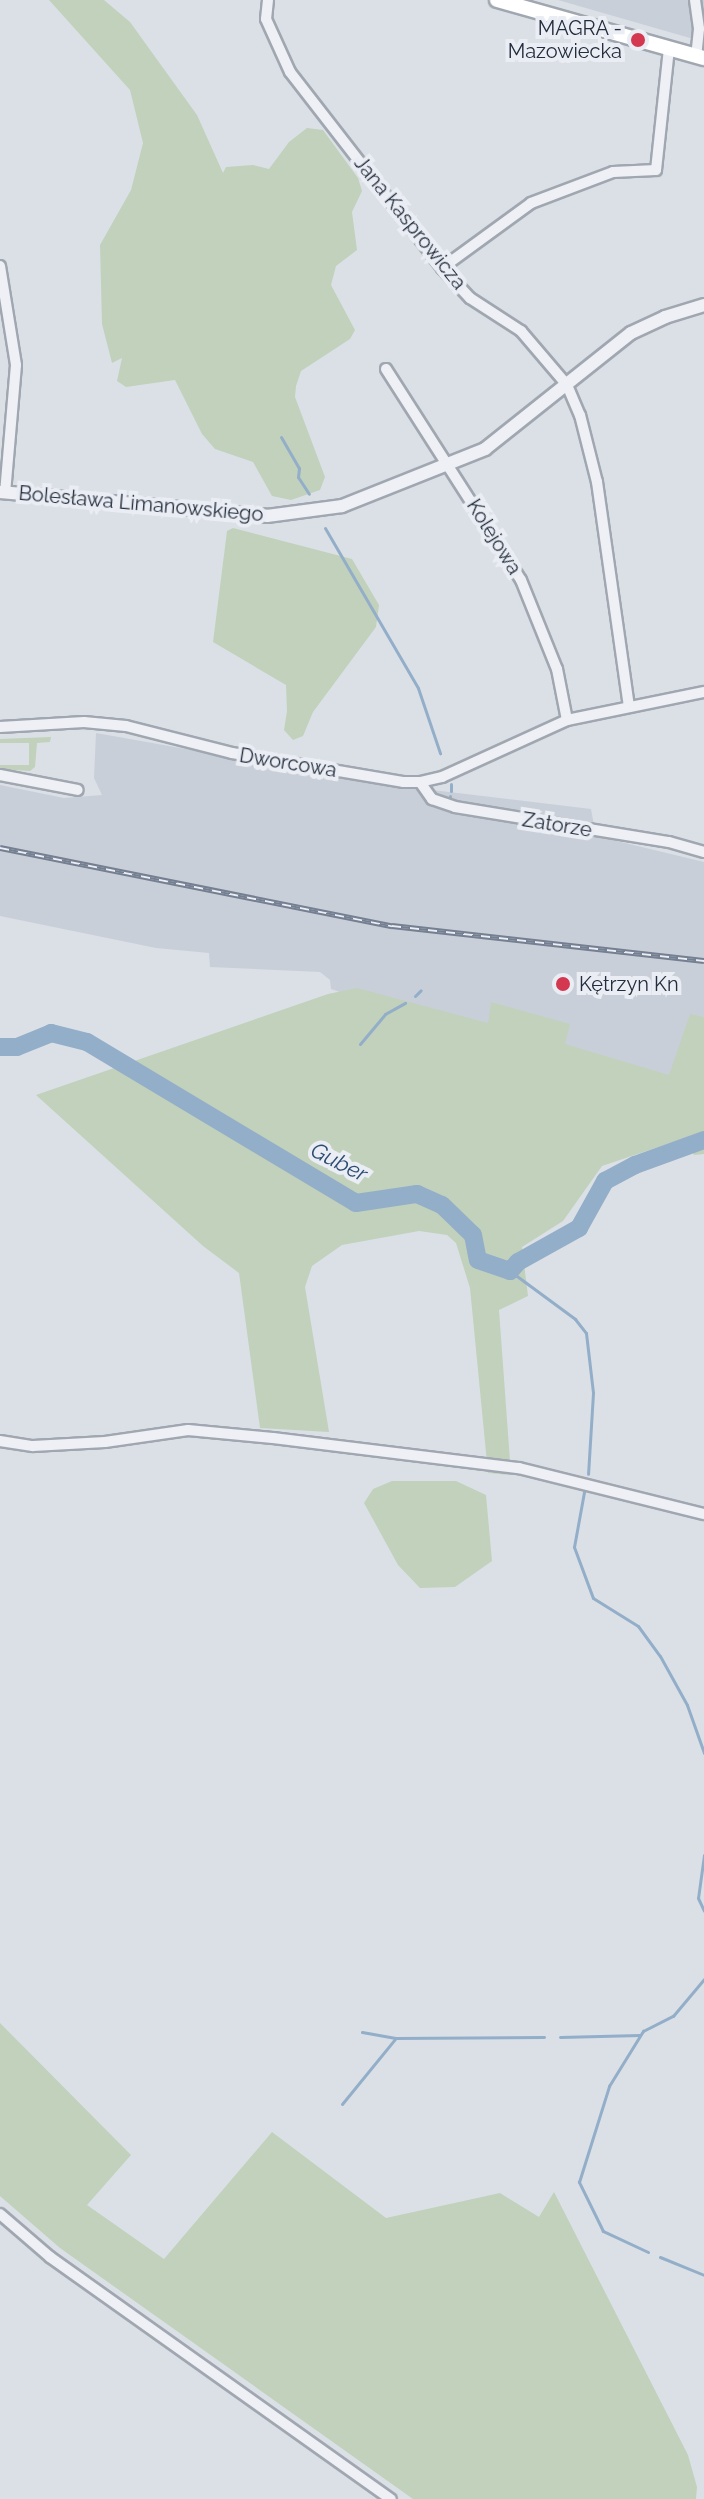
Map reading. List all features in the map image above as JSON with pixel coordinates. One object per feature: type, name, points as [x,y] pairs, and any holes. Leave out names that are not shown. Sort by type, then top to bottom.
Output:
[{"type":"main road","points":[[497,0],[700,57]]},
{"type":"street","name":"Jana Kasprowicza","points":[[268,0],[266,19],[290,72],[442,268],[470,298],[521,331],[567,385],[580,415],[597,482],[629,707]]},
{"type":"street","points":[[695,0],[700,57]]},
{"type":"street","points":[[442,268],[531,203],[613,172],[656,170],[669,49]]},
{"type":"street","points":[[0,266],[16,365],[2,492]]},
{"type":"street","name":"Bolesława Limanowskiego","points":[[2,492],[204,512],[289,515],[342,506],[449,466],[501,440],[631,333],[665,317],[704,305]]},
{"type":"street","name":"Kolejowa","points":[[386,369],[521,580],[557,669],[567,720]]},
{"type":"street","name":"Dworcowa","points":[[0,727],[84,722],[126,726],[232,753],[420,782],[442,777],[567,720],[704,692]]},
{"type":"street","points":[[0,775],[78,790]]},
{"type":"street","name":"Zatorze","points":[[420,782],[432,799],[455,807],[669,842],[704,852]]},
{"type":"street","points":[[0,1441],[33,1446],[105,1442],[188,1430],[273,1438],[519,1468],[704,1514]]},
{"type":"street","points":[[0,2214],[50,2257],[391,2499]]},
{"type":"shaded area","points":[[558,0],[704,0],[704,41],[690,38]]},
{"type":"shaded area","points":[[96,733],[382,784],[591,809],[596,836],[704,862],[704,1116],[331,989],[330,980],[320,972],[210,967],[209,953],[156,948],[0,916],[0,785],[64,798],[102,795],[94,778]]},
{"type":"green space","points":[[49,0],[104,0],[130,22],[197,115],[223,173],[226,167],[253,165],[269,169],[289,142],[307,128],[323,130],[358,178],[362,191],[352,212],[357,250],[336,266],[331,285],[355,330],[350,339],[301,371],[296,386],[295,397],[325,477],[320,490],[291,500],[272,496],[253,462],[215,449],[202,434],[175,380],[126,387],[117,381],[122,358],[112,363],[102,324],[100,245],[131,190],[143,143],[130,90]]},
{"type":"green space","points":[[233,528],[352,559],[379,605],[376,627],[313,712],[303,736],[293,740],[284,730],[286,685],[213,642],[227,531]]},
{"type":"green space","points":[[51,737],[50,742],[37,743],[35,767],[30,771],[0,769],[0,765],[29,765],[29,743],[0,743],[0,739]]},
{"type":"green space","points":[[357,988],[488,1023],[491,1002],[570,1024],[565,1044],[669,1075],[690,1014],[704,1017],[704,1154],[694,1155],[685,1138],[602,1166],[563,1221],[522,1247],[528,1296],[499,1310],[511,1475],[488,1473],[470,1288],[456,1243],[447,1235],[419,1231],[342,1245],[312,1266],[305,1287],[329,1432],[260,1428],[239,1273],[203,1246],[36,1095],[328,994]]},
{"type":"green space","points":[[392,1481],[456,1481],[486,1495],[492,1561],[455,1587],[420,1588],[398,1565],[364,1503],[373,1489]]},
{"type":"green space","points":[[0,2023],[131,2155],[87,2205],[164,2259],[272,2132],[386,2218],[500,2193],[539,2217],[554,2192],[688,2455],[697,2487],[696,2499],[413,2499],[60,2248],[0,2196]]},
{"type":"waterway","points":[[281,437],[299,468],[298,477],[309,494]]},
{"type":"waterway","points":[[325,528],[418,688],[440,753]]},
{"type":"waterway","points":[[451,784],[451,791]]},
{"type":"waterway","points":[[415,996],[421,990]]},
{"type":"waterway","points":[[360,1044],[385,1014],[405,1003]]},
{"type":"waterway","name":"Guber","points":[[0,1047],[17,1047],[51,1033],[87,1042],[356,1203],[417,1194],[442,1205],[473,1235],[478,1260],[510,1271],[518,1262],[579,1228],[605,1181],[635,1165],[704,1140]]},
{"type":"waterway","points":[[510,1271],[575,1319],[586,1333],[593,1393],[588,1474]]},
{"type":"waterway","points":[[584,1492],[574,1547],[593,1598],[638,1626],[660,1656],[687,1705],[704,1753]]},
{"type":"waterway","points":[[704,1855],[698,1898],[704,1911]]},
{"type":"waterway","points":[[648,2252],[603,2231],[579,2182],[609,2086],[643,2031],[673,2016],[704,1979]]},
{"type":"waterway","points":[[362,2032],[395,2038],[544,2037]]},
{"type":"waterway","points":[[560,2037],[640,2035]]},
{"type":"waterway","points":[[342,2104],[395,2039]]},
{"type":"waterway","points":[[660,2257],[704,2275]]},
{"type":"railway","points":[[0,848],[392,926],[704,961]]},
{"type":"place","name":"MAGRA - Mazowiecka","points":[[638,40]]},
{"type":"place","name":"Kętrzyn Kn","points":[[563,984]]}]
